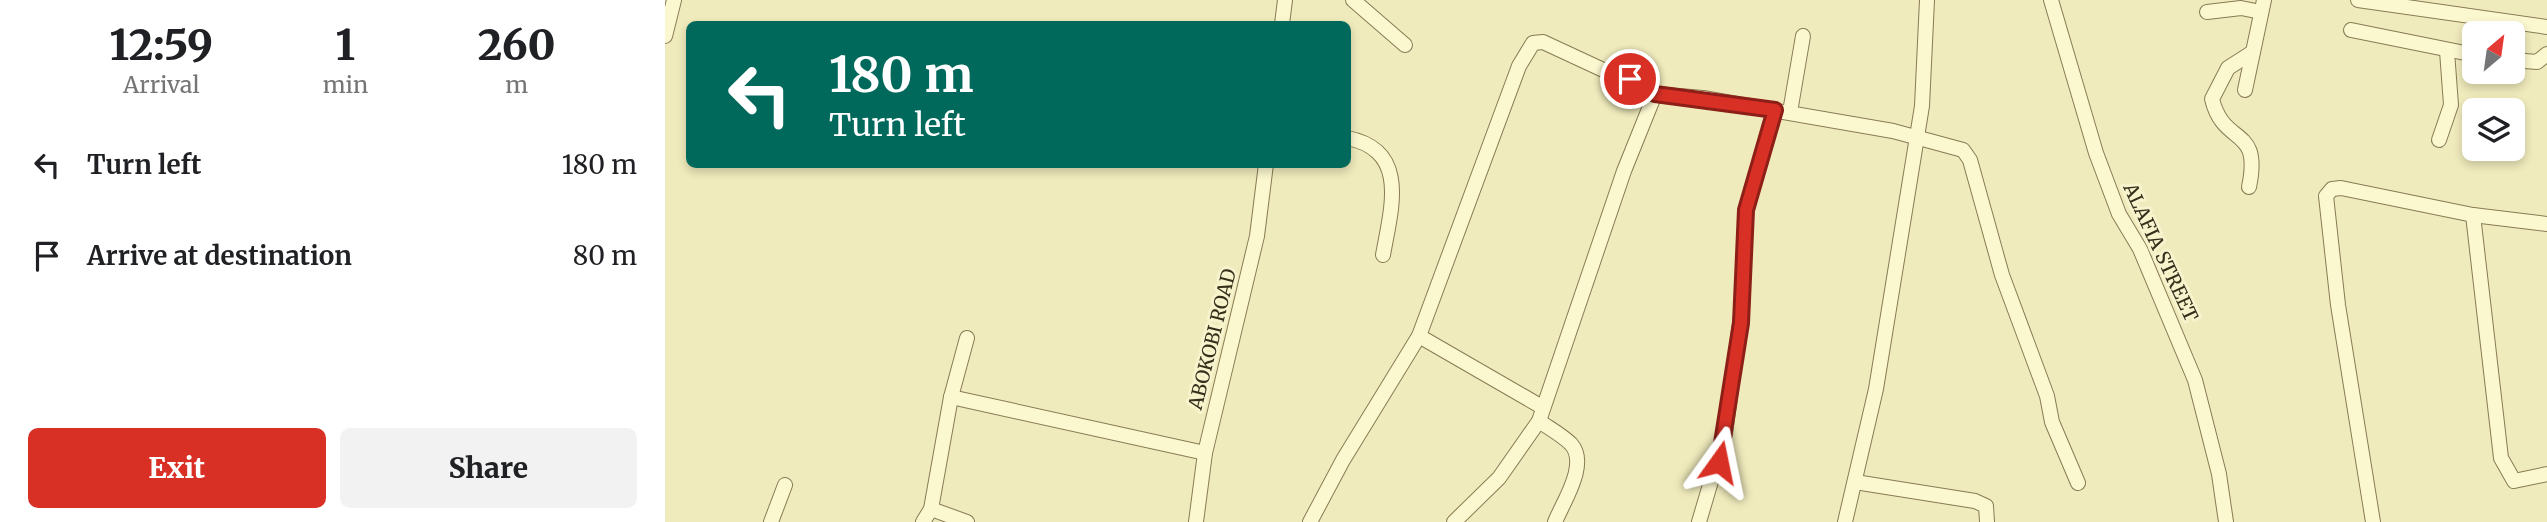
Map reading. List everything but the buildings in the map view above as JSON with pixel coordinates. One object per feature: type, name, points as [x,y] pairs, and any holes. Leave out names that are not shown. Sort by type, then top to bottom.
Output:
[{"type":"street","points":[[665,36],[674,0]]},
{"type":"street","points":[[1282,21],[1285,0]]},
{"type":"street","points":[[1353,0],[1405,45]]},
{"type":"street","points":[[1845,522],[1876,388],[1924,96],[1927,0]]},
{"type":"street","name":"ALAFIA STREET","points":[[2051,0],[2096,153],[2119,214],[2144,258],[2195,380],[2219,474],[2226,522]]},
{"type":"street","points":[[2358,0],[2420,5],[2547,27]]},
{"type":"street","points":[[2207,12],[2263,6],[2245,90]]},
{"type":"street","points":[[2351,30],[2462,53]]},
{"type":"street","points":[[1699,522],[1725,434],[1742,308],[1746,210],[1783,111],[1803,36]]},
{"type":"street","points":[[1310,522],[1343,460],[1419,336],[1519,66],[1533,43],[1552,46],[1655,94],[1783,111],[1916,135],[1959,147],[1970,160],[2002,275],[2047,396],[2052,422],[2078,483]]},
{"type":"street","points":[[2439,140],[2451,105],[2447,51]]},
{"type":"street","points":[[2249,187],[2254,162],[2250,148],[2217,118],[2212,100],[2228,68],[2253,52]]},
{"type":"street","points":[[2525,62],[2537,62],[2547,54]]},
{"type":"street","points":[[1454,522],[1499,478],[1540,414],[1624,171],[1655,94]]},
{"type":"street","points":[[1351,139],[1365,141],[1378,149],[1392,181],[1391,208],[1383,255]]},
{"type":"street","name":"ABOKOBI ROAD","points":[[1196,522],[1205,453],[1257,236],[1266,168]]},
{"type":"street","points":[[2373,522],[2338,305],[2326,196],[2332,189],[2341,188],[2473,215],[2547,225]]},
{"type":"street","points":[[2473,215],[2501,458],[2514,481],[2547,474]]},
{"type":"street","points":[[1419,336],[1540,414],[1573,446],[1576,471],[1555,522]]},
{"type":"street","points":[[967,338],[951,397],[927,515],[967,522]]},
{"type":"street","points":[[951,397],[1205,453]]},
{"type":"street","points":[[1855,482],[1975,501],[1986,506],[1987,522]]},
{"type":"street","points":[[771,522],[785,485]]},
{"type":"route","points":[[1630,79],[1655,94],[1703,98],[1775,110],[1746,210],[1741,323],[1719,462]]}]
